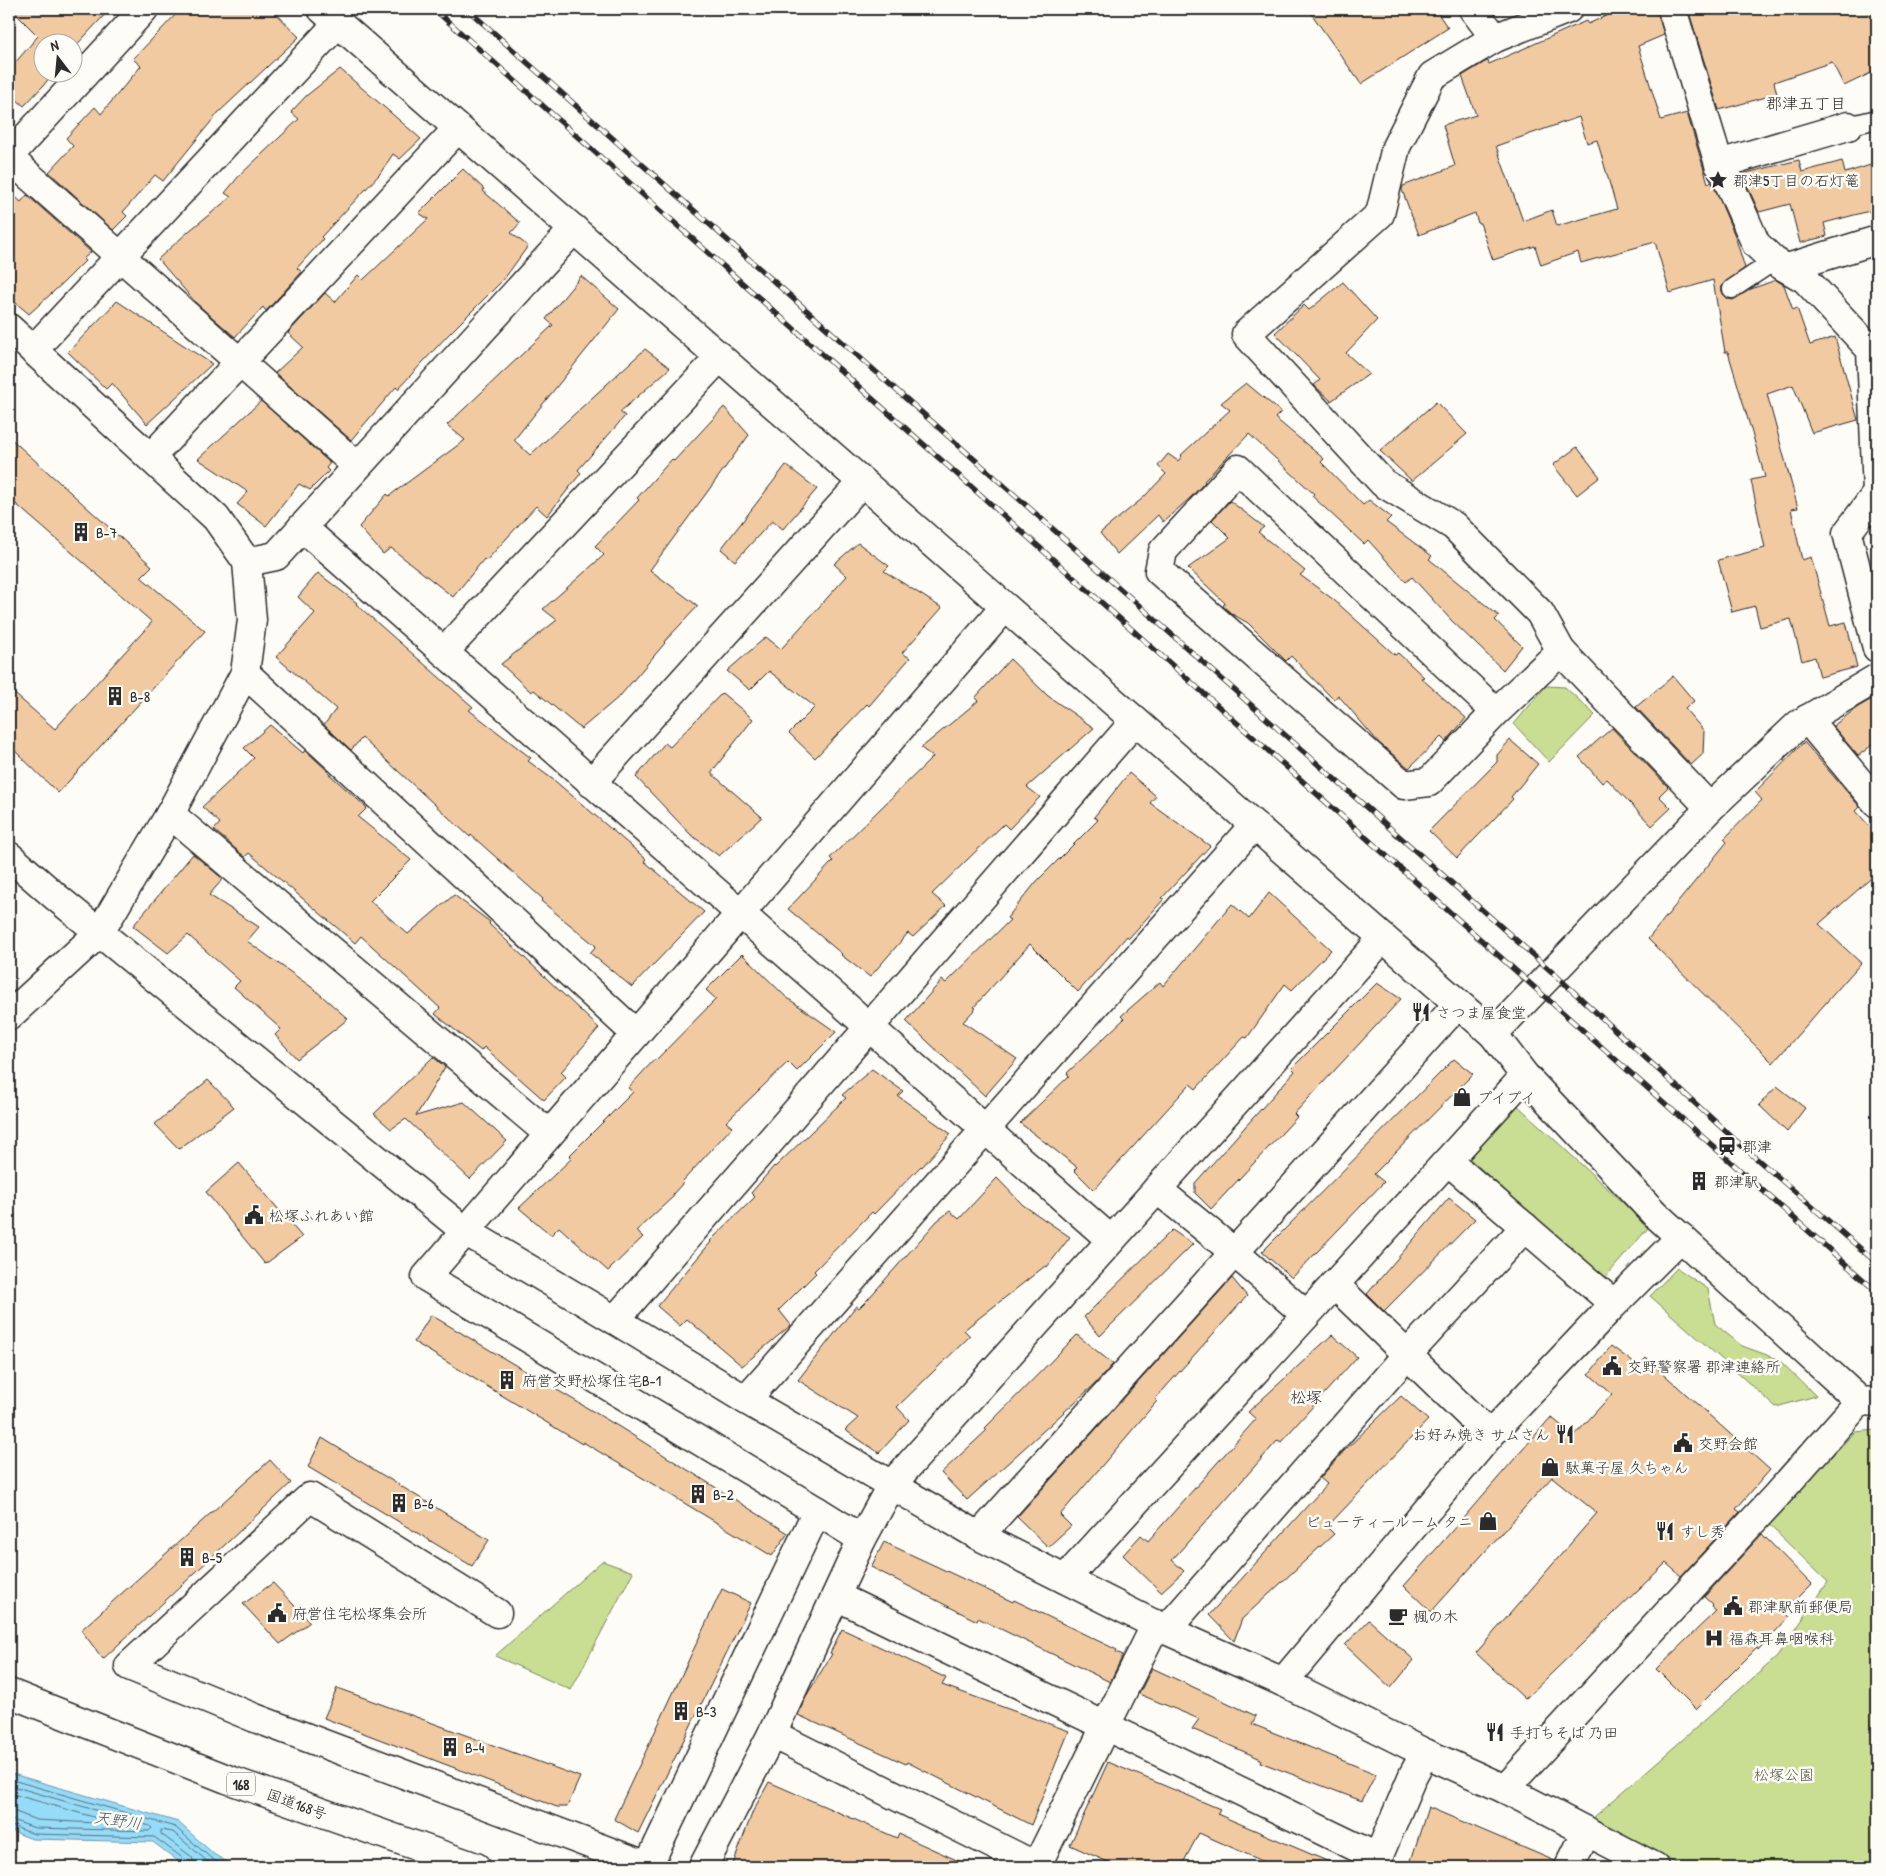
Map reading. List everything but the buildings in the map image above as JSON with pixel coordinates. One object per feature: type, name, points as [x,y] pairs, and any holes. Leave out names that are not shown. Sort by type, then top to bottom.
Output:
[{"type":"main road","points":[[144,9],[9,157],[357,466]]},
{"type":"main road","points":[[1472,9],[1495,38]]},
{"type":"main road","points":[[1568,9],[1495,38],[1432,76],[1396,147],[1380,214],[1246,334],[1383,483],[1454,526],[1540,613],[1561,651],[1710,808]]},
{"type":"main road","points":[[1672,9],[1719,164],[1756,244],[1781,264],[1805,278],[1872,350],[1877,494],[1847,533],[1870,592],[1877,648]]},
{"type":"main road","points":[[33,350],[120,257],[330,16],[1493,1034],[1525,1076],[1654,1212],[1869,1401],[1776,1496],[1505,1789]]},
{"type":"main road","points":[[1719,164],[1848,126]]},
{"type":"main road","points":[[151,457],[458,128]]},
{"type":"main road","points":[[247,562],[276,556],[574,229]]},
{"type":"main road","points":[[1781,264],[1877,240]]},
{"type":"main road","points":[[9,328],[216,518],[247,562],[252,620],[245,673],[170,814],[100,932],[9,1016]]},
{"type":"main road","points":[[444,652],[720,357]]},
{"type":"main road","points":[[1496,712],[1238,469],[1163,551],[1159,571],[1404,785],[1429,782],[1496,712],[1561,651]]},
{"type":"main road","points":[[592,783],[862,482]]},
{"type":"main road","points":[[302,527],[1111,1240]]},
{"type":"main road","points":[[862,1539],[817,1510],[426,1277],[1005,607]]},
{"type":"main road","points":[[245,673],[636,1034]]},
{"type":"main road","points":[[1493,1034],[1710,808],[1799,724],[1877,678]]},
{"type":"main road","points":[[1807,719],[1877,803]]},
{"type":"main road","points":[[615,1320],[1135,720]]},
{"type":"main road","points":[[170,814],[549,1134]]},
{"type":"main road","points":[[746,1400],[1254,824]]},
{"type":"main road","points":[[9,856],[56,898],[465,1231],[746,1400],[979,1536],[1161,1627],[1283,1682],[1424,1753],[1505,1789],[1655,1867]]},
{"type":"main road","points":[[703,1867],[772,1734],[862,1539],[892,1484],[1383,938]]},
{"type":"main road","points":[[979,1536],[1458,1004]]},
{"type":"main road","points":[[1065,1579],[1525,1076]]},
{"type":"main road","points":[[1448,1160],[1614,1304]]},
{"type":"main road","points":[[1157,1189],[1234,1252],[1306,1315]]},
{"type":"main road","points":[[772,1734],[1037,1867],[1107,1726],[1161,1627],[1525,1227]]},
{"type":"main road","points":[[1283,1682],[1490,1435],[1614,1304],[1682,1237]]},
{"type":"main road","points":[[1334,1284],[1490,1435]]},
{"type":"main road","points":[[497,1613],[310,1497],[129,1666],[265,1721],[648,1866],[817,1510]]},
{"type":"main road","points":[[836,1596],[1107,1726],[1377,1863],[1424,1753]]},
{"type":"main road","name":"国道168号","points":[[9,1693],[227,1779],[476,1867]]},
{"type":"main road","points":[[1569,1867],[1587,1831]]},
{"type":"lane","points":[[1848,126],[1877,119]]},
{"type":"lane","points":[[1732,289],[1781,264]]},
{"type":"green space","points":[[1546,686],[1565,687],[1595,715],[1549,762],[1514,724]]},
{"type":"green space","points":[[1516,1104],[1649,1227],[1603,1280],[1468,1157]]},
{"type":"green space","points":[[1677,1268],[1708,1289],[1715,1324],[1742,1346],[1778,1359],[1816,1396],[1776,1407],[1650,1296]]},
{"type":"green space","name":"松塚公園","points":[[1877,1430],[1877,1867],[1684,1867],[1593,1818],[1777,1657],[1828,1582],[1767,1523],[1855,1432]]},
{"type":"green space","points":[[602,1561],[633,1572],[571,1690],[495,1656]]},
{"type":"water","name":"天野川","points":[[9,1773],[178,1822],[215,1855],[236,1867],[186,1867],[153,1842],[32,1839],[9,1830]]},
{"type":"railway","points":[[434,9],[1877,1292]]},
{"type":"railway","points":[[467,9],[1552,972],[1734,1139],[1877,1263]]},
{"type":"place","name":"郡津5丁目の石灯篭","points":[[1718,180]]},
{"type":"place","name":"B-7","points":[[81,532]]},
{"type":"place","name":"B-8","points":[[115,696]]},
{"type":"place","name":"さつま屋食堂","points":[[1421,1012]]},
{"type":"place","name":"プイプイ","points":[[1462,1097]]},
{"type":"place","name":"郡津","points":[[1727,1146]]},
{"type":"place","name":"郡津駅","points":[[1699,1181]]},
{"type":"place","name":"松塚ふれあい館","points":[[254,1215]]},
{"type":"place","name":"交野警察署 郡津連絡所","points":[[1612,1366]]},
{"type":"place","name":"府営交野松塚住宅B-1","points":[[507,1380]]},
{"type":"place","name":"お好み焼き サムさん","points":[[1565,1434]]},
{"type":"place","name":"交野会館","points":[[1683,1443]]},
{"type":"place","name":"駄菓子屋 久ちゃん","points":[[1550,1467]]},
{"type":"place","name":"B-2","points":[[698,1494]]},
{"type":"place","name":"B-6","points":[[399,1503]]},
{"type":"place","name":"ビューティールーム タニ","points":[[1488,1521]]},
{"type":"place","name":"すし秀","points":[[1665,1531]]},
{"type":"place","name":"B-5","points":[[187,1557]]},
{"type":"place","name":"郡津駅前郵便局","points":[[1733,1606]]},
{"type":"place","name":"府営住宅松塚集会所","points":[[277,1613]]},
{"type":"place","name":"楓の木","points":[[1398,1616]]},
{"type":"place","name":"福森耳鼻咽喉科","points":[[1714,1638]]},
{"type":"place","name":"B-3","points":[[681,1711]]},
{"type":"place","name":"手打ちそば 乃田","points":[[1495,1732]]},
{"type":"place","name":"B-4","points":[[450,1747]]},
{"type":"district","name":"郡津五丁目","points":[[1806,103]]},
{"type":"district","name":"松塚","points":[[1306,1397]]}]
